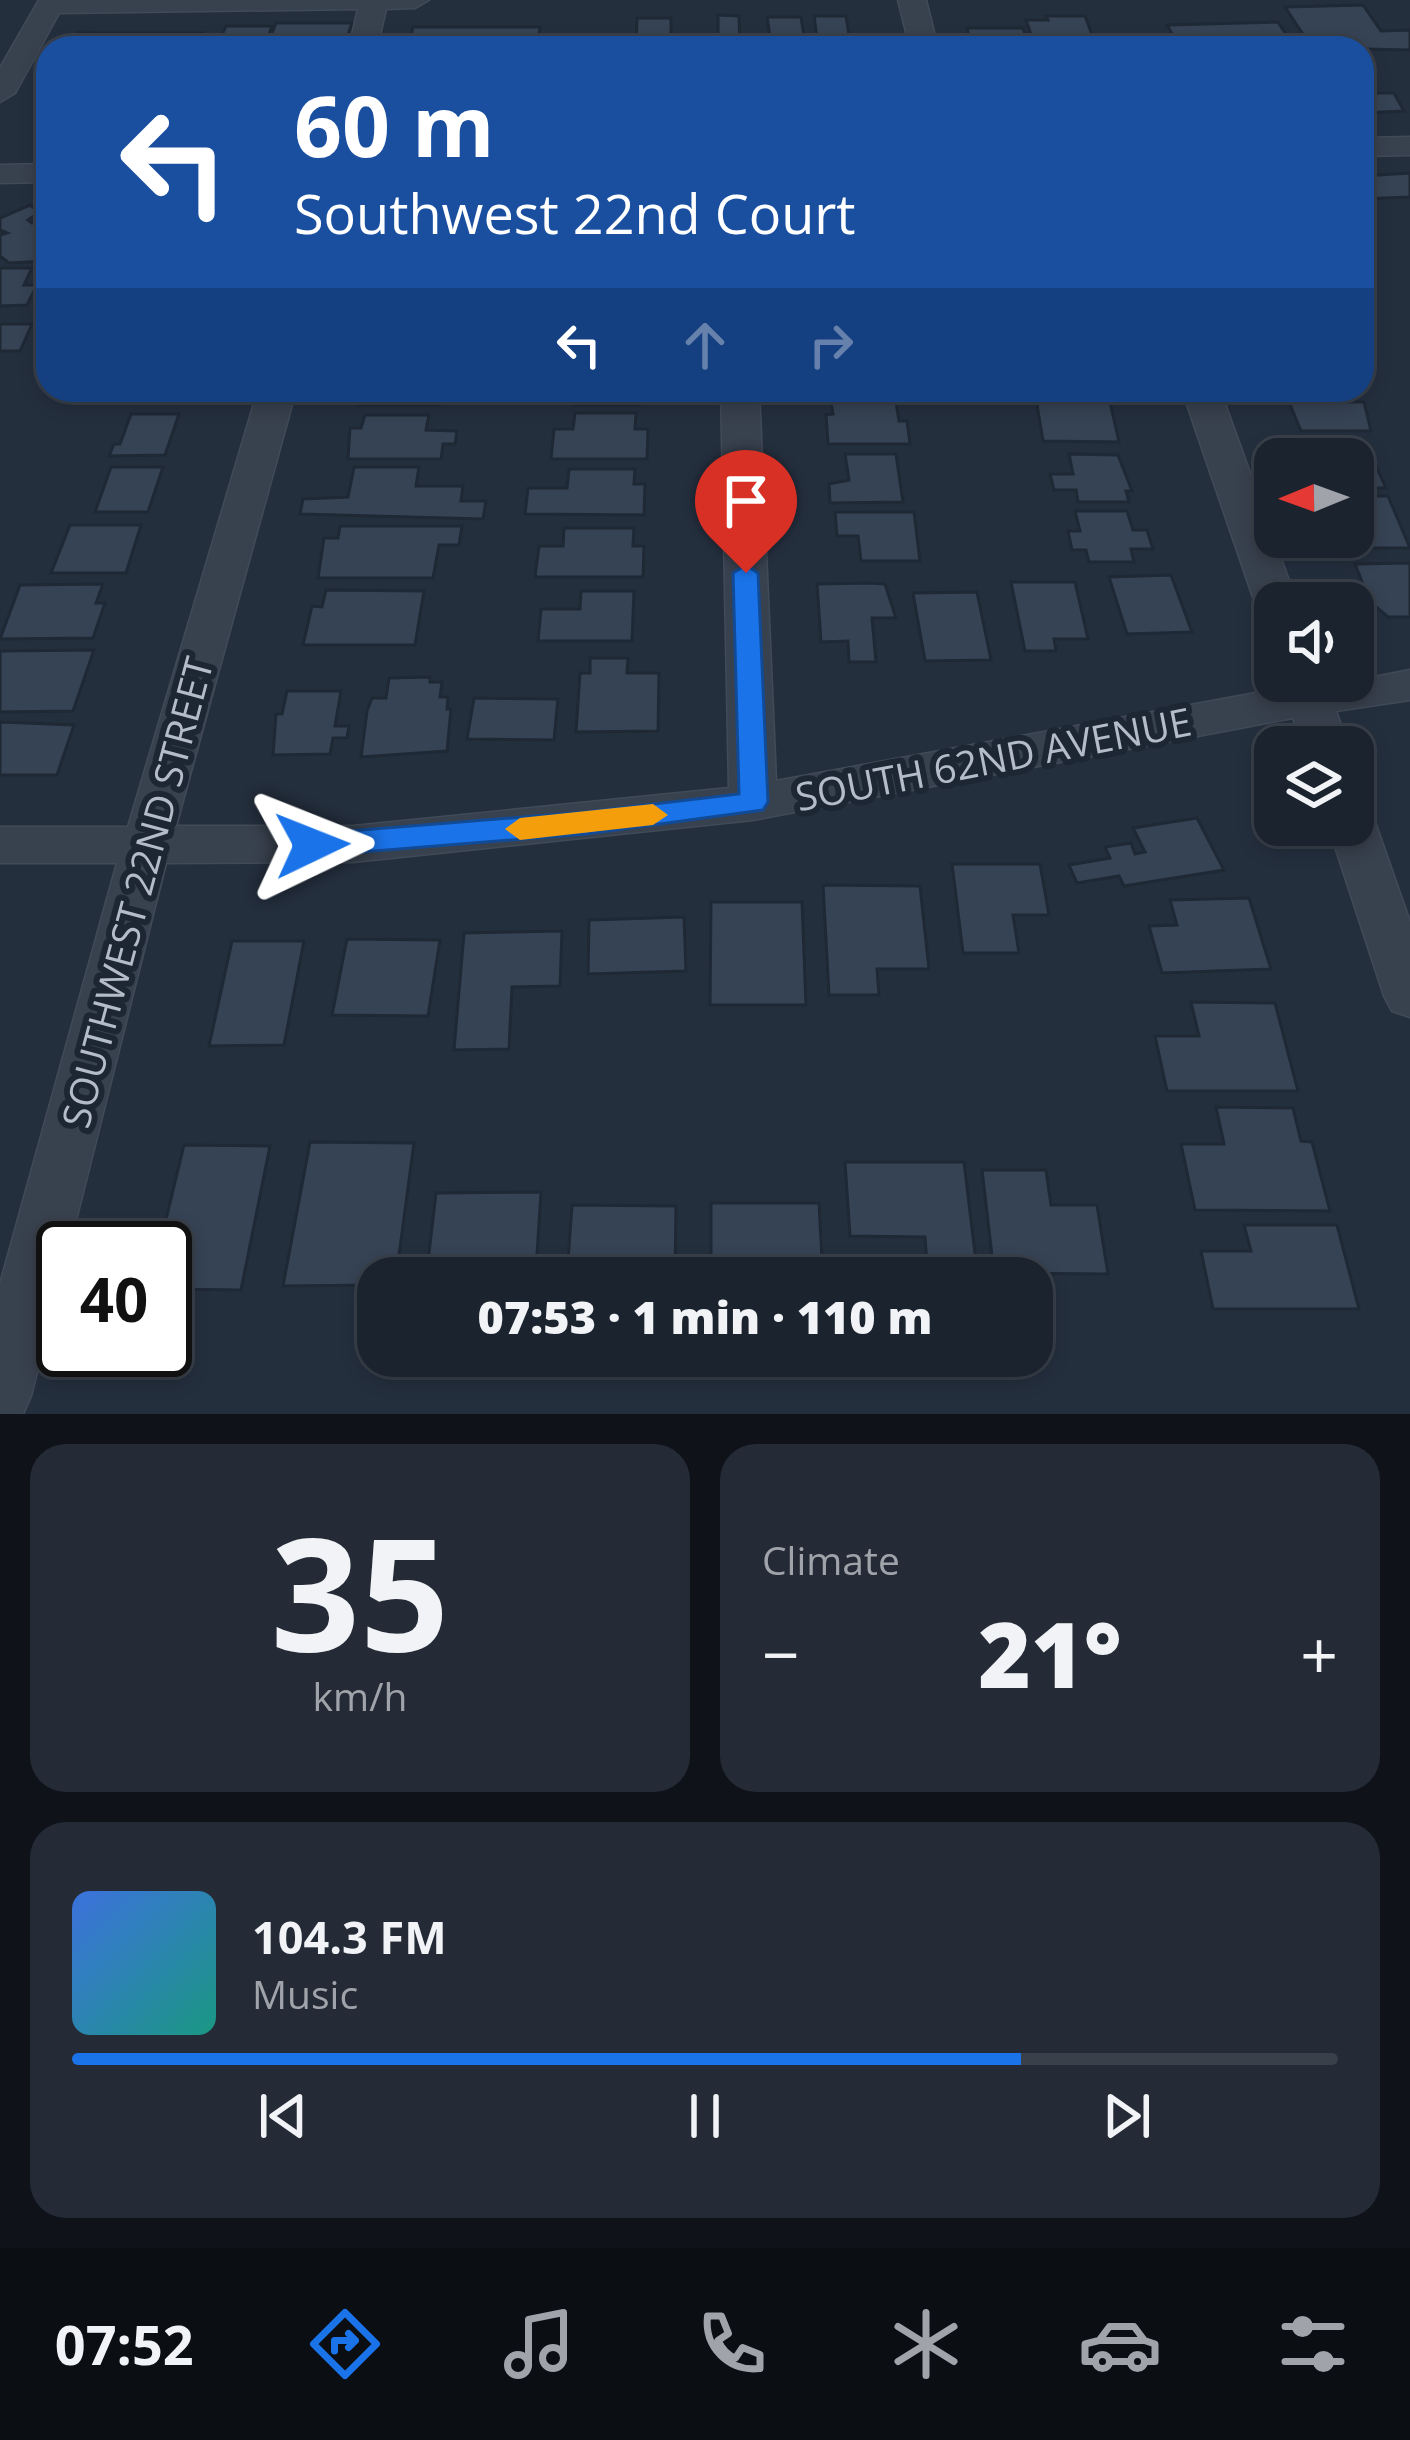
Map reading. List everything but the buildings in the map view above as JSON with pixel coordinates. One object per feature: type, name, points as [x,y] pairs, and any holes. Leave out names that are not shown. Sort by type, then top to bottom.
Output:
[{"type":"street","points":[[0,93],[51,2],[415,0]]},
{"type":"street","points":[[912,0],[921,36]]},
{"type":"street","points":[[366,36],[374,1]]},
{"type":"street","points":[[1374,147],[1410,146]]},
{"type":"street","points":[[0,174],[36,173]]},
{"type":"street","name":"SOUTHWEST 22ND STREET","points":[[0,1396],[146,847],[274,402]]},
{"type":"street","points":[[740,402],[753,802]]},
{"type":"street","points":[[1205,402],[1269,582]]},
{"type":"street","name":"SOUTH 62ND AVENUE","points":[[1374,687],[1410,685]]},
{"type":"street","name":"SOUTH 62ND AVENUE","points":[[0,845],[353,844],[753,802],[1254,701]]},
{"type":"street","points":[[1359,846],[1410,996]]},
{"type":"slow traffic","points":[[520,829],[653,815]]},
{"type":"route","points":[[312,845],[586,823],[753,802],[746,573]]}]
